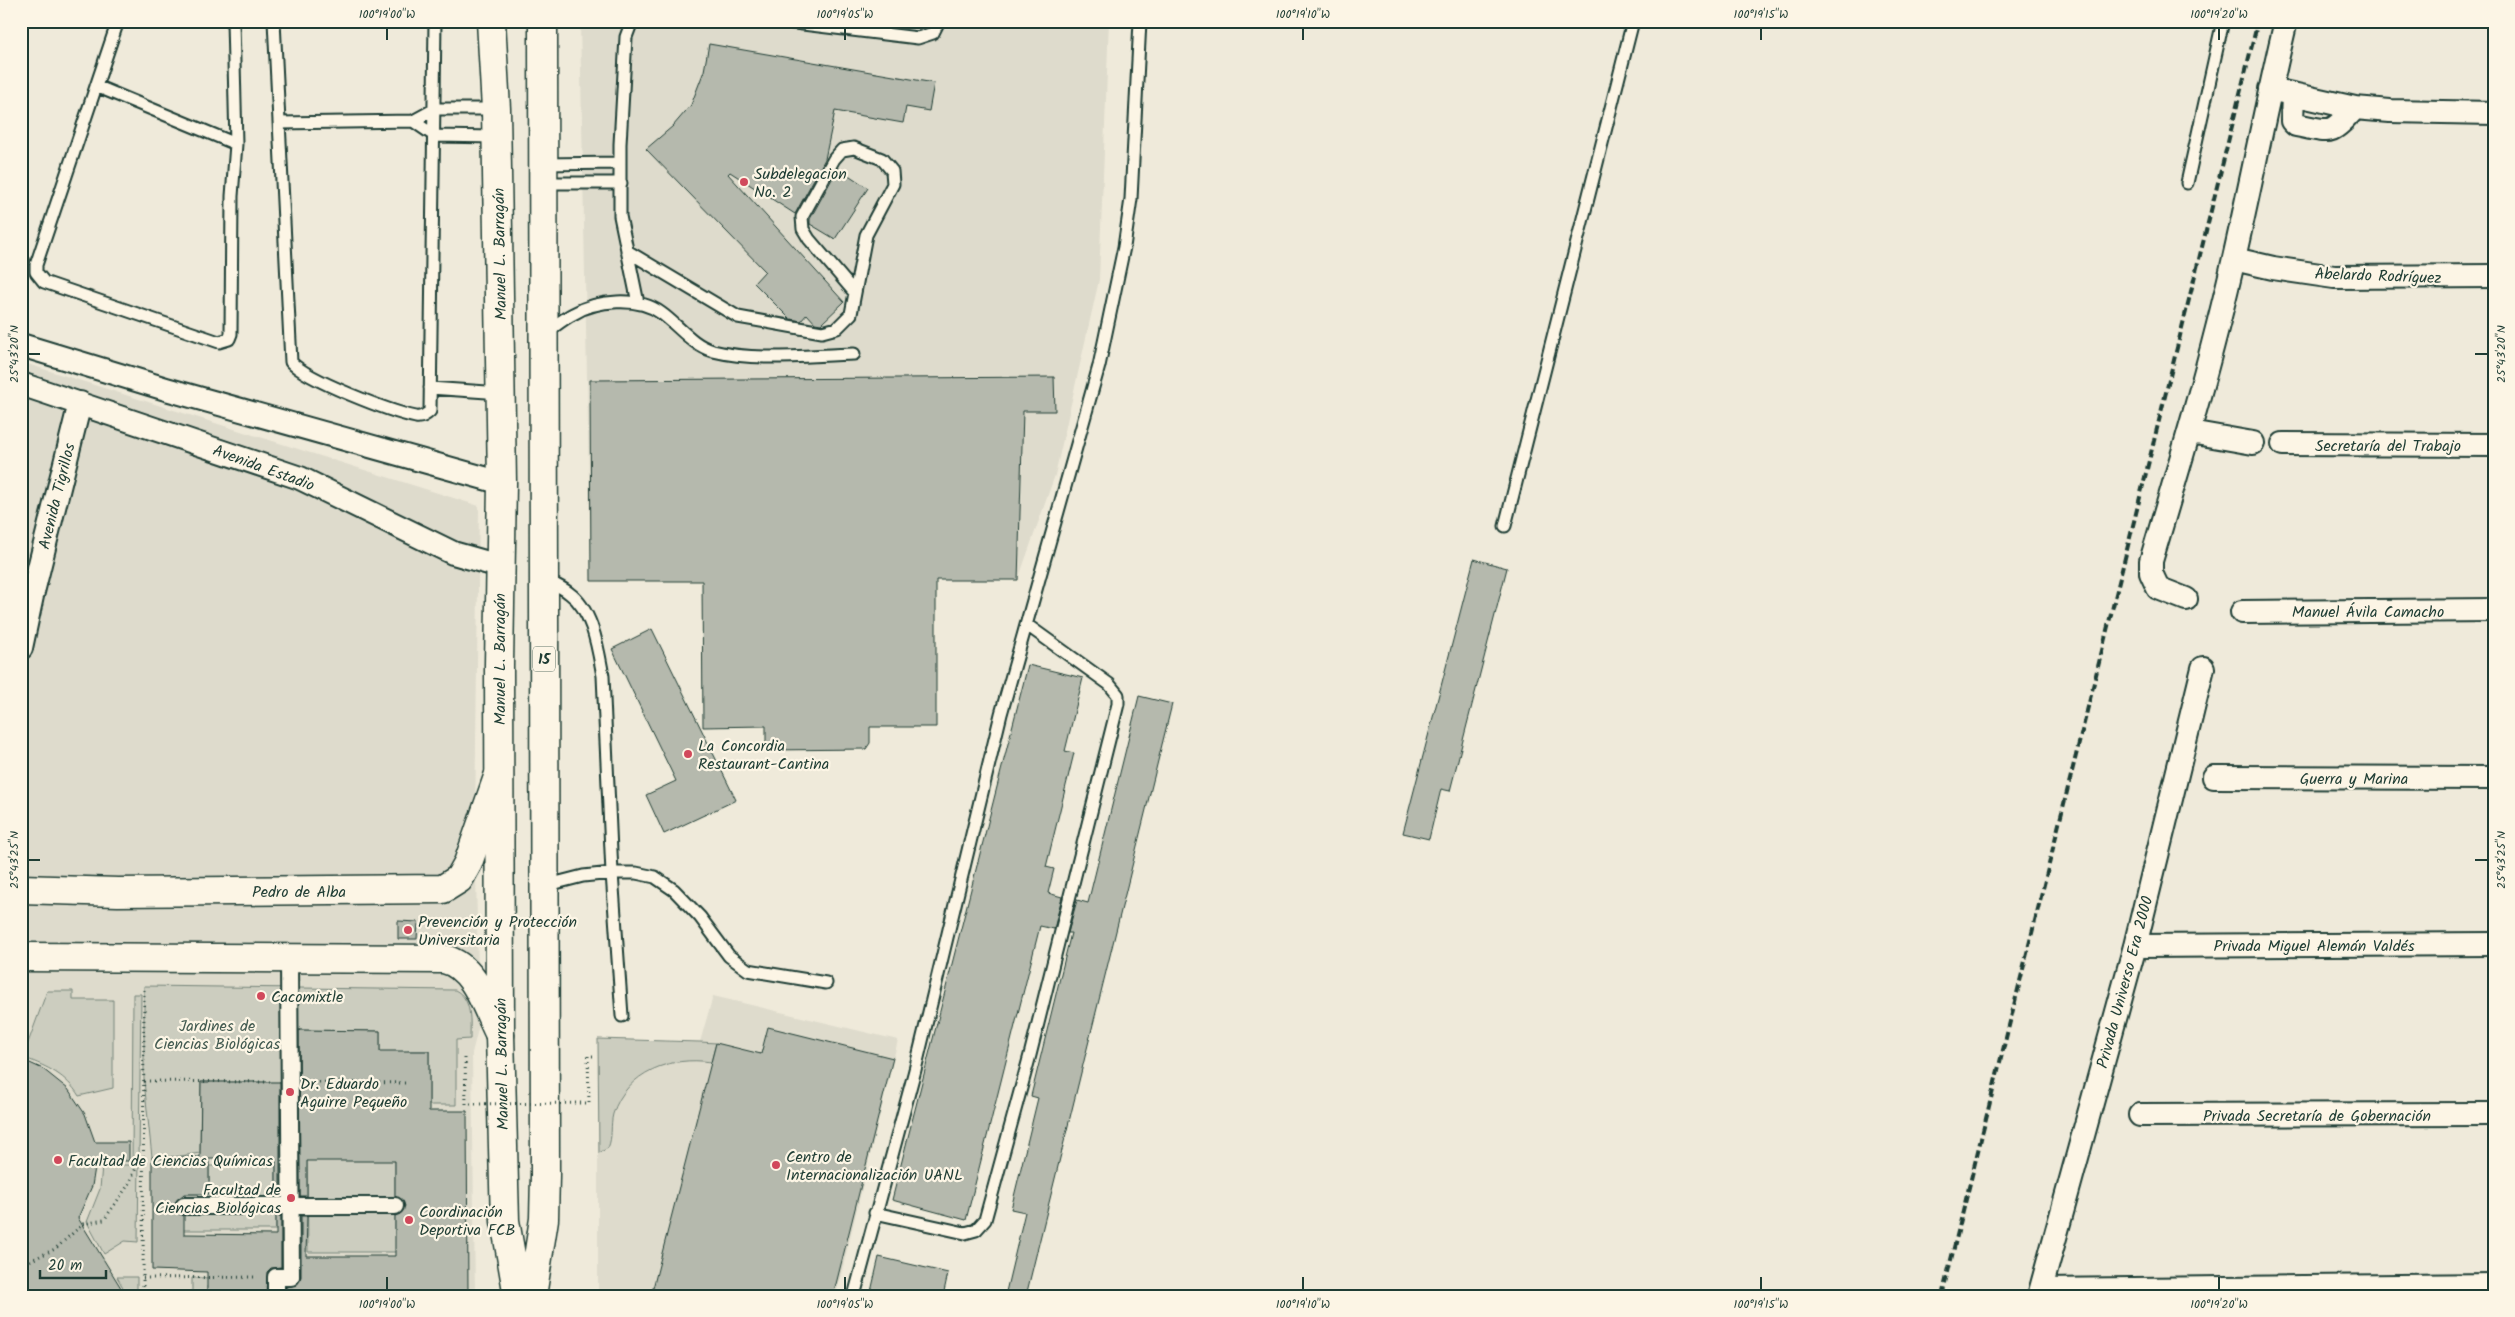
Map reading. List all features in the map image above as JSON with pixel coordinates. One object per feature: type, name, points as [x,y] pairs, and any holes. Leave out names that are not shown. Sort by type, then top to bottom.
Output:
[{"type":"main road","name":"Manuel L. Barragán","points":[[491,21],[497,137],[502,483],[499,566],[500,1035],[505,1222],[518,1296]]},
{"type":"main road","points":[[496,109],[510,73],[510,21]]},
{"type":"main road","name":"15","points":[[532,1296],[544,1219],[543,21]]},
{"type":"main road","name":"Pedro de Alba","points":[[21,889],[118,892],[443,889],[460,879],[468,863],[499,773]]},
{"type":"main road","points":[[21,957],[436,958],[451,961],[469,974],[500,1035]]},
{"type":"street","points":[[2186,599],[2158,588],[2153,582],[2150,568],[2190,432],[2234,259],[2286,21]]},
{"type":"street","points":[[2270,89],[2355,108],[2390,111],[2494,113]]},
{"type":"street","name":"Abelardo Rodríguez","points":[[2234,259],[2273,268],[2334,276],[2494,276]]},
{"type":"street","points":[[21,345],[166,389],[502,483]]},
{"type":"street","name":"Avenida Estadio","points":[[21,384],[300,478],[452,552],[499,566]]},
{"type":"street","name":"Avenida Tigrillos","points":[[21,648],[80,403]]},
{"type":"street","points":[[2190,432],[2253,443]]},
{"type":"street","name":"Secretaría del Trabajo","points":[[2283,444],[2494,445]]},
{"type":"street","name":"Manuel Ávila Camacho","points":[[2242,612],[2494,610]]},
{"type":"street","name":"Privada Universo Era 2000","points":[[2040,1293],[2135,946],[2203,668]]},
{"type":"street","name":"Guerra y Marina","points":[[2214,777],[2494,778]]},
{"type":"street","name":"Privada Miguel Alemán Valdés","points":[[2135,946],[2494,944]]},
{"type":"street","points":[[276,1296],[276,1277],[291,1277],[289,957]]},
{"type":"street","name":"Privada Secretaría de Gobernación","points":[[2140,1116],[2494,1114]]},
{"type":"street","points":[[184,1206],[395,1206]]},
{"type":"street","points":[[2040,1293],[2494,1285]]},
{"type":"lane","points":[[118,21],[36,265],[36,272],[44,282],[219,342],[229,339],[231,334],[232,196],[236,144],[234,21]]},
{"type":"lane","points":[[274,21],[291,362],[303,372],[331,385],[418,417],[424,416],[430,411],[435,21]]},
{"type":"lane","points":[[632,21],[626,37],[620,163],[620,216],[638,304]]},
{"type":"lane","points":[[778,21],[918,38],[934,33],[939,21]]},
{"type":"lane","points":[[854,1296],[915,1070],[1001,714],[1099,366],[1124,247],[1131,190],[1140,21]]},
{"type":"lane","points":[[1505,526],[1633,21]]},
{"type":"lane","points":[[2187,183],[2224,21]]},
{"type":"lane","points":[[96,86],[236,144]]},
{"type":"lane","points":[[279,122],[413,121],[435,109],[496,109]]},
{"type":"lane","points":[[413,121],[435,136],[497,137]]},
{"type":"lane","points":[[627,251],[738,317],[822,332],[837,328],[851,314],[855,293],[866,235],[892,184],[892,171],[882,159],[854,148],[842,150],[834,159],[802,217],[803,229],[809,239],[855,293]]},
{"type":"lane","points":[[542,173],[620,163]]},
{"type":"lane","points":[[542,173],[621,183]]},
{"type":"lane","points":[[543,334],[574,313],[590,307],[606,303],[638,304],[660,312],[679,329],[711,350],[770,356],[854,354]]},
{"type":"lane","points":[[430,388],[501,393]]},
{"type":"lane","points":[[544,578],[570,593],[583,611],[598,646],[603,676],[612,873],[622,1016]]},
{"type":"lane","points":[[875,1213],[965,1233],[976,1230],[985,1220],[1030,1055],[1118,704],[1118,695],[1109,684],[1027,625]]},
{"type":"lane","points":[[544,886],[582,876],[612,873],[636,873],[655,877],[674,890],[700,917],[729,956],[748,970],[826,983]]},
{"type":"path","points":[[143,1296],[144,986]]},
{"type":"path","points":[[465,1058],[466,1104],[589,1104],[588,1056],[593,1056]]},
{"type":"path","points":[[21,1266],[55,1250],[84,1224],[104,1220],[129,1184],[144,1151]]},
{"type":"path","points":[[143,1278],[276,1277]]},
{"type":"shaded area","points":[[580,21],[1109,21],[1099,280],[1055,475],[1018,580],[591,581]]},
{"type":"shaded area","points":[[21,362],[479,506],[475,823],[479,1025],[472,1053],[475,1296],[21,1296]]},
{"type":"shaded area","points":[[713,996],[898,1040],[836,1296],[598,1296],[598,1039],[700,1042]]},
{"type":"green space","name":"Jardines de Ciencias Biológicas","points":[[144,986],[455,990],[461,994],[468,1005],[470,1039],[456,1040],[456,1105],[429,1105],[429,1051],[408,1051],[408,1083],[201,1082],[200,1153],[174,1157],[152,1157],[144,1081]],"holes":[[[290,1030],[380,1031],[380,1051],[289,1051]]]},
{"type":"green space","points":[[47,991],[73,991],[73,1000],[113,1000],[113,1088],[79,1096],[68,1082],[56,1072],[25,1058],[25,1051]]},
{"type":"green space","points":[[133,994],[141,994],[138,1242],[125,1241],[104,1254],[87,1222],[100,1189],[102,1165],[132,1165]]},
{"type":"green space","points":[[598,1039],[716,1043],[711,1062],[696,1061],[666,1064],[640,1077],[629,1087],[620,1099],[613,1114],[608,1148],[599,1153]]},
{"type":"green space","points":[[307,1160],[395,1160],[395,1234],[402,1252],[308,1252]]},
{"type":"green space","points":[[209,1166],[276,1166],[276,1230],[174,1230],[174,1216],[184,1216],[184,1194],[209,1194]]},
{"type":"green space","points":[[117,1277],[137,1277],[137,1296],[128,1296]]},
{"type":"green space","points":[[276,1277],[276,1286],[207,1286],[207,1296],[192,1296],[192,1278]]},
{"type":"building","name":"Subdelegacion No. 2","points":[[709,44],[934,83],[929,111],[906,107],[903,123],[835,111],[825,159],[795,214],[730,172],[728,174],[844,302],[821,324],[815,323],[807,314],[801,321],[790,319],[754,283],[765,271],[646,149],[673,126],[691,105],[704,71]]},
{"type":"building","points":[[838,168],[868,188],[835,239],[810,224],[810,219]]},
{"type":"building","points":[[1054,377],[1055,411],[1023,411],[1018,580],[936,580],[936,727],[870,727],[870,743],[866,749],[770,750],[766,744],[766,726],[703,727],[702,581],[591,581],[590,380]]},
{"type":"building","points":[[1474,559],[1507,568],[1450,791],[1441,789],[1429,839],[1403,833]]},
{"type":"building","name":"La Concordia Restaurant-Cantina","points":[[652,629],[736,800],[664,834],[646,795],[676,781],[612,649]]},
{"type":"building","points":[[1028,665],[1083,678],[1065,751],[1074,753],[1046,867],[1054,869],[1048,893],[1062,897],[1054,929],[1040,926],[966,1220],[892,1200]]},
{"type":"building","points":[[1139,696],[1172,704],[1026,1296],[1005,1296],[1025,1212],[1011,1209],[1038,1098],[1031,1096],[1071,933],[1068,933],[1077,900],[1088,903]]},
{"type":"building","name":"Prevención y Protección Universitaria","points":[[398,921],[418,922],[417,939],[398,939]]},
{"type":"building","name":"Centro de Internacionalización UANL","points":[[768,1027],[893,1058],[833,1296],[651,1296],[716,1043],[761,1054]]},
{"type":"building","points":[[299,1030],[380,1031],[380,1051],[429,1051],[429,1111],[467,1111],[468,1296],[286,1296],[286,1287],[296,1285],[301,1277],[301,1216],[307,1216],[306,1256],[395,1256],[395,1216],[400,1214],[405,1206],[403,1201],[395,1196],[395,1161],[307,1161],[307,1196],[300,1196]]},
{"type":"building","name":"Facultad de Ciencias Químicas","points":[[21,1059],[43,1069],[68,1089],[85,1114],[95,1142],[129,1142],[129,1161],[96,1161],[92,1186],[78,1218],[126,1296],[21,1296]]},
{"type":"building","points":[[201,1082],[280,1082],[280,1196],[276,1196],[276,1159],[209,1159],[209,1194],[184,1194],[176,1201],[174,1206],[176,1211],[184,1216],[184,1234],[276,1235],[276,1216],[281,1216],[281,1267],[271,1268],[267,1272],[266,1296],[207,1296],[207,1272],[152,1270],[152,1157],[200,1157]]},
{"type":"building","points":[[879,1257],[948,1273],[943,1296],[870,1296]]},
{"type":"railway","points":[[1942,1296],[2258,21]]},
{"type":"place","name":"Subdelegacion No. 2","points":[[744,182]]},
{"type":"place","name":"La Concordia Restaurant-Cantina","points":[[688,754]]},
{"type":"place","name":"Prevención y Protección Universitaria","points":[[408,930]]},
{"type":"place","name":"Cacomixtle","points":[[261,996]]},
{"type":"place","name":"Dr. Eduardo Aguirre Pequeño","points":[[290,1092]]},
{"type":"place","name":"Facultad de Ciencias Químicas","points":[[58,1160]]},
{"type":"place","name":"Centro de Internacionalización UANL","points":[[776,1165]]},
{"type":"place","name":"Facultad de Ciencias Biológicas","points":[[291,1198]]},
{"type":"place","name":"Coordinación Deportiva FCB","points":[[409,1220]]}]
